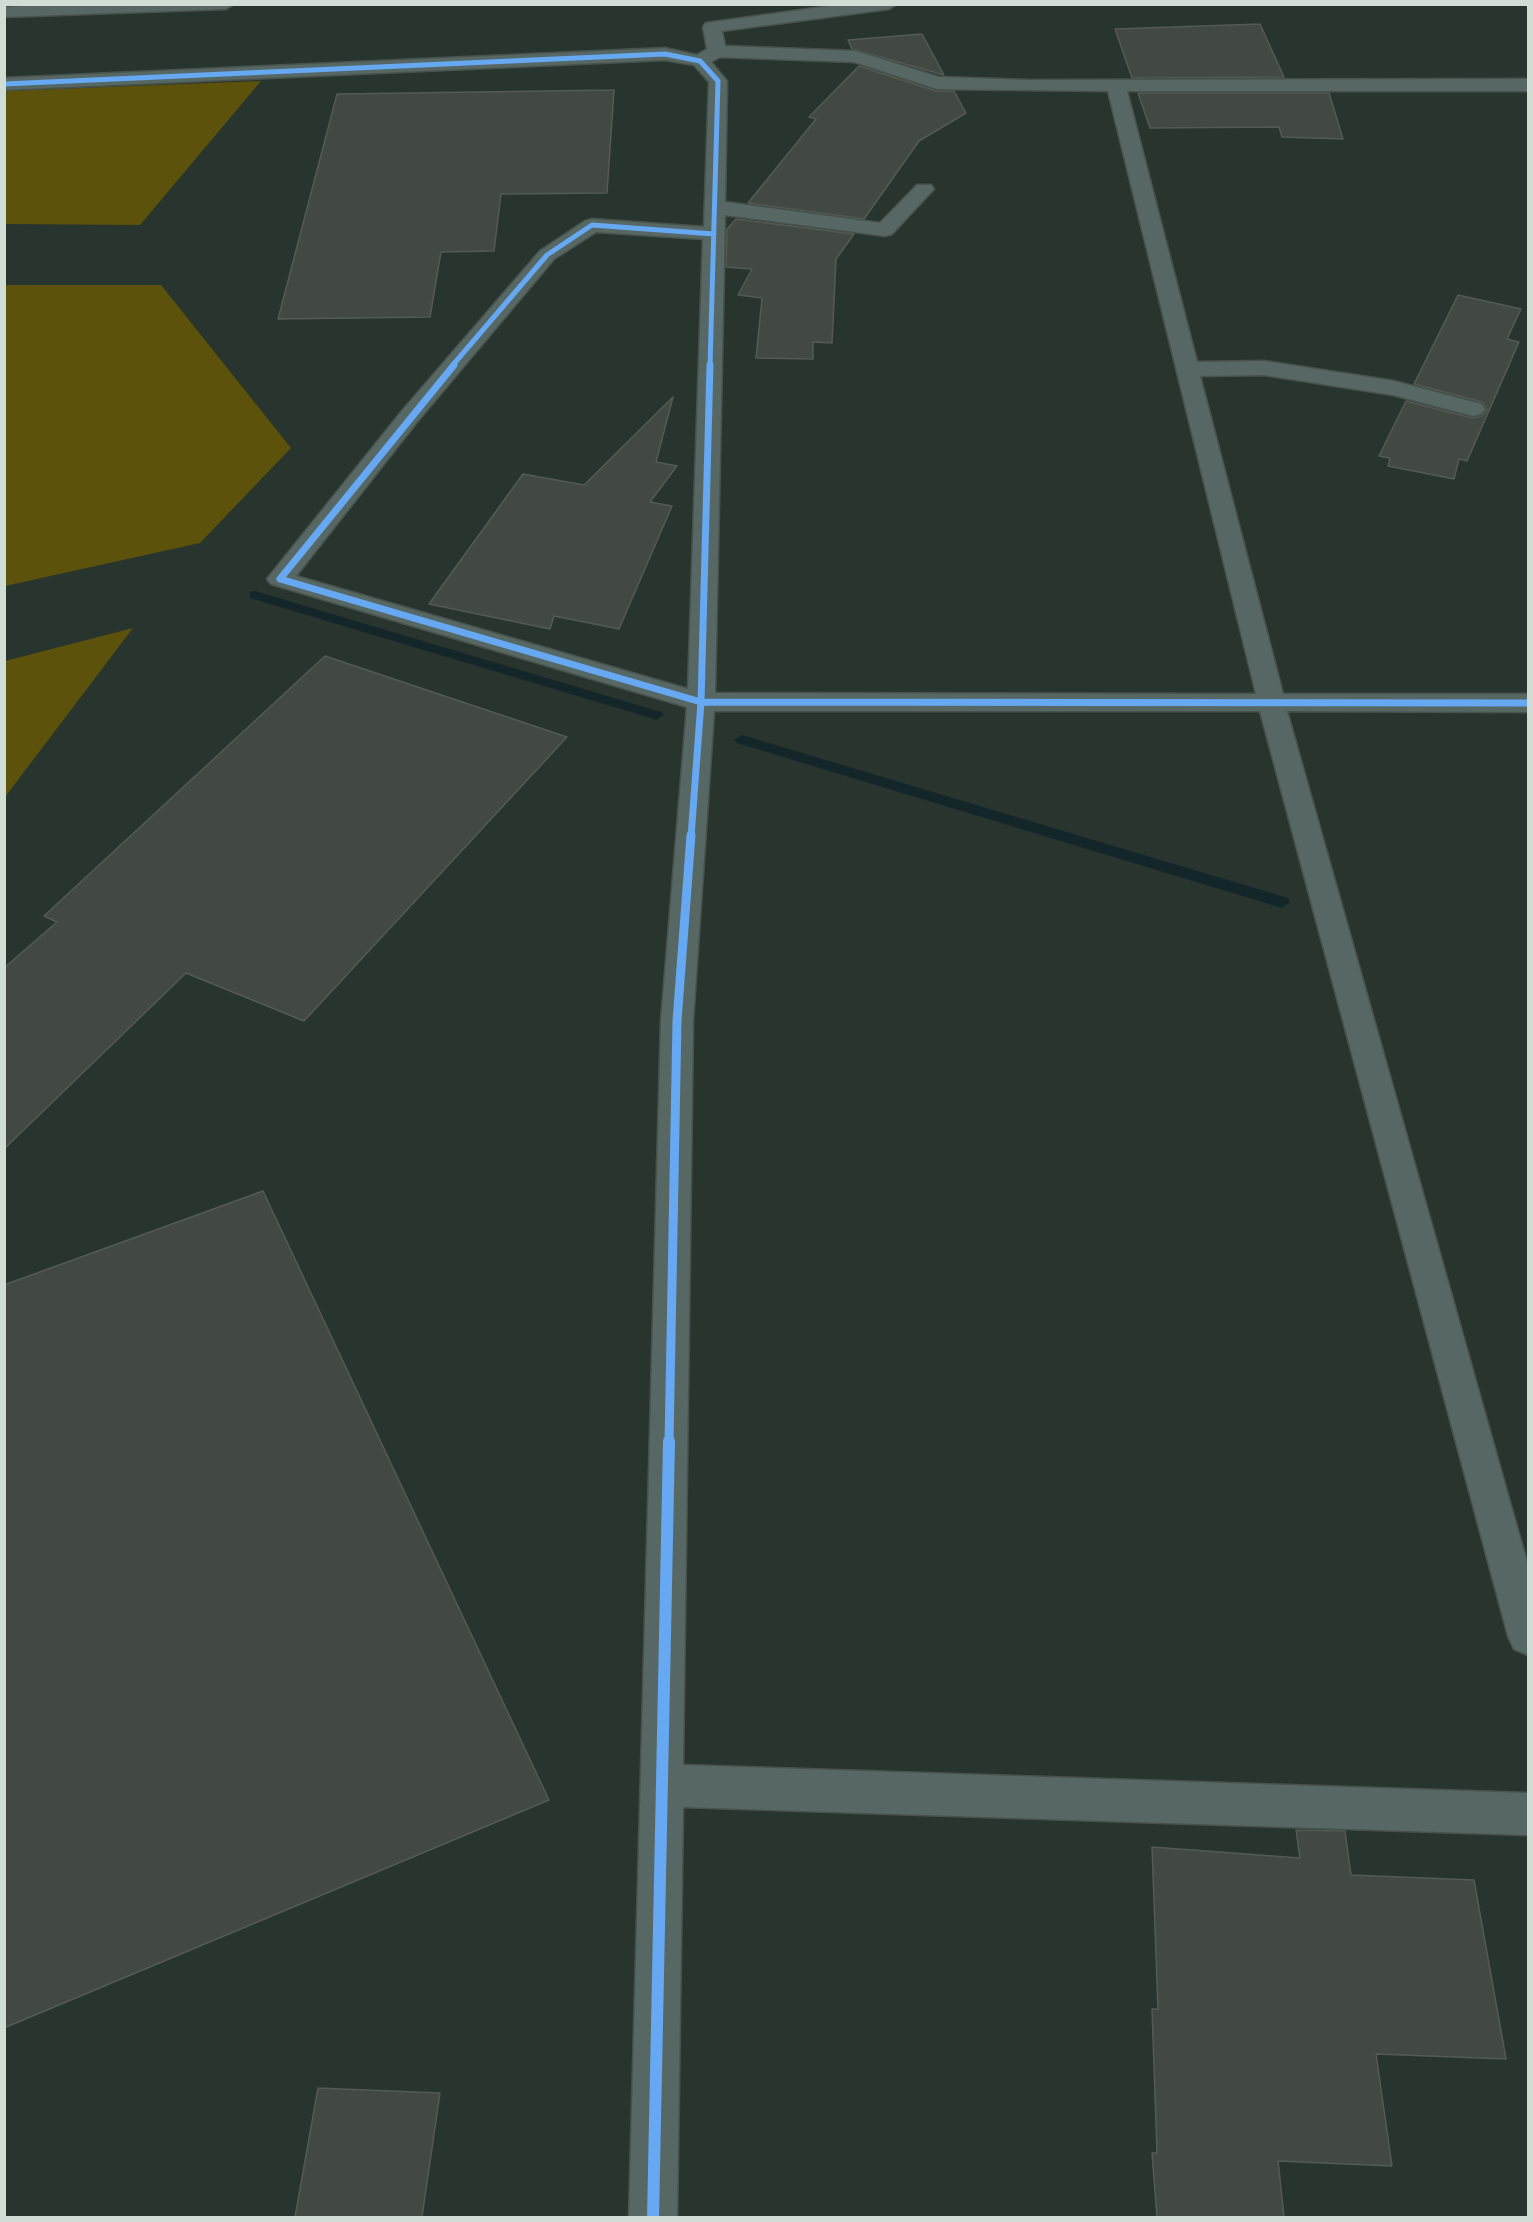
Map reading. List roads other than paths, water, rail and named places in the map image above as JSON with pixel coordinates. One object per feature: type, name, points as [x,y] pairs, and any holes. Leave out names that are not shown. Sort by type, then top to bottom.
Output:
[{"type":"street","points":[[4,12],[226,4]]},
{"type":"street","points":[[653,2217],[677,1021],[701,702],[718,81],[709,56],[712,27],[889,4]]},
{"type":"street","points":[[4,84],[665,54],[856,57],[937,83],[1116,87],[1528,85]]},
{"type":"street","points":[[1116,87],[1272,705],[1528,1636]]},
{"type":"street","points":[[714,207],[885,230],[924,189]]},
{"type":"street","points":[[714,234],[592,225],[547,255],[409,417],[280,579],[701,702],[1272,705],[1528,703]]},
{"type":"street","points":[[1186,369],[1263,368],[1287,371],[1394,388],[1473,409]]},
{"type":"street","points":[[661,1785],[1528,1814]]},
{"type":"waterway","points":[[255,595],[656,715]]},
{"type":"waterway","points":[[742,740],[1282,902]]}]
